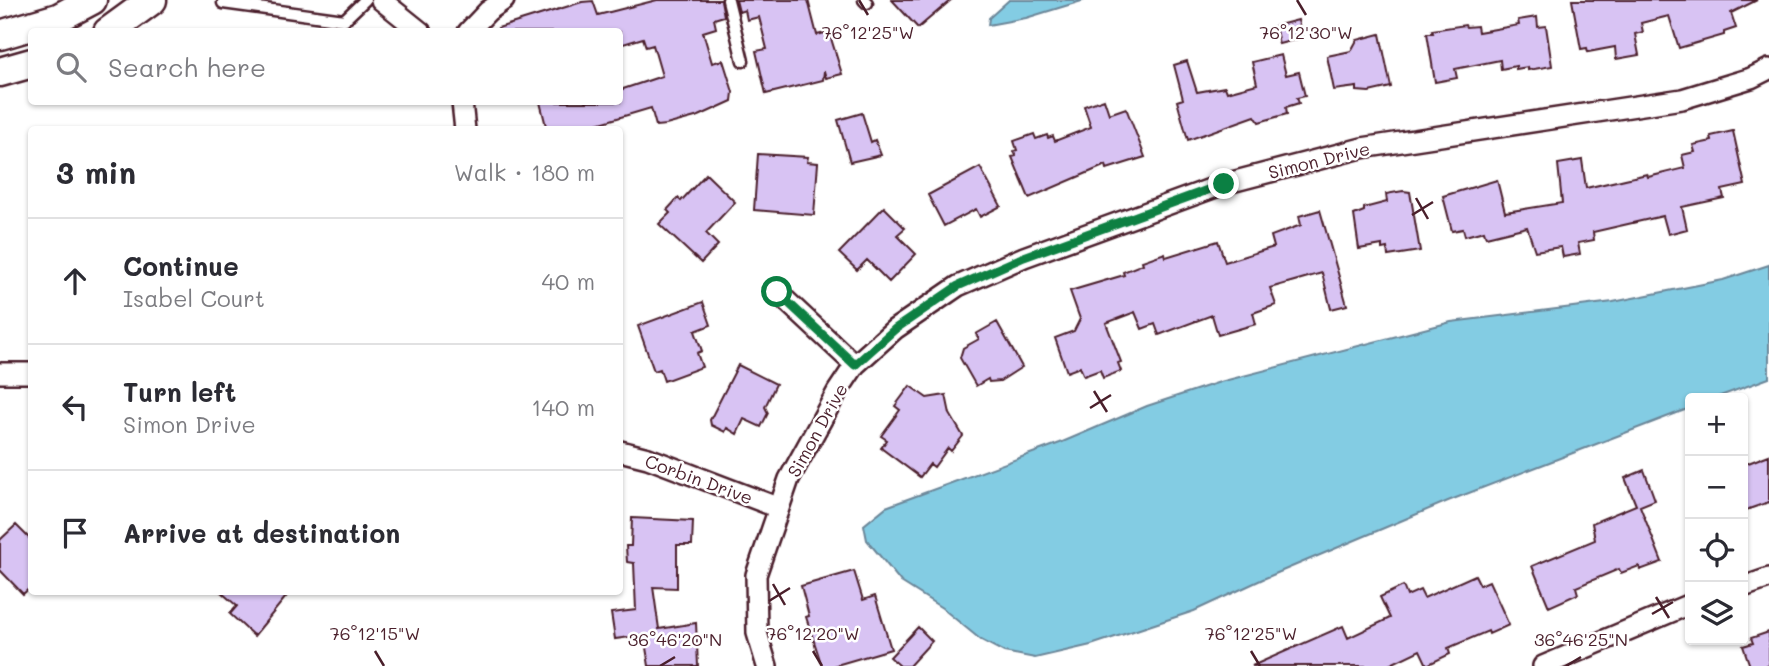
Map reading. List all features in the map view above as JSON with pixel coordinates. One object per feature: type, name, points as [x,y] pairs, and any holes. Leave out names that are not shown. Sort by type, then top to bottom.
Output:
[{"type":"street","points":[[0,35],[58,18],[92,0]]},
{"type":"street","points":[[114,28],[152,0]]},
{"type":"street","points":[[381,0],[416,28]]},
{"type":"street","points":[[472,28],[488,11],[504,0]]},
{"type":"street","points":[[0,72],[28,64]]},
{"type":"street","name":"Simon Drive","points":[[767,666],[757,633],[756,575],[789,479],[855,365],[895,329],[958,286],[1024,257],[1224,184],[1362,148],[1682,99],[1751,78],[1769,69]]},
{"type":"street","points":[[462,105],[465,126]]},
{"type":"street","points":[[777,292],[855,365]]},
{"type":"street","points":[[0,373],[28,373]]},
{"type":"street","name":"Corbin Drive","points":[[623,452],[648,458],[779,508]]},
{"type":"street","points":[[1748,585],[1769,578]]},
{"type":"street","points":[[1543,666],[1685,606]]},
{"type":"lane","points":[[223,4],[344,20],[365,0]]},
{"type":"lane","points":[[728,0],[743,61]]},
{"type":"water","points":[[1009,0],[1085,0],[1026,18],[988,25],[989,18]]},
{"type":"water","points":[[1769,265],[1769,378],[1728,393],[1685,393],[1685,410],[1448,501],[1194,611],[1091,645],[1035,658],[1004,652],[981,640],[942,608],[901,582],[867,540],[864,525],[886,507],[1060,443],[1147,406],[1220,382],[1451,322],[1613,302],[1723,280]]},
{"type":"building","points":[[657,0],[721,0],[724,16],[714,19],[716,28],[703,32],[712,63],[723,60],[733,92],[732,101],[699,116],[666,125],[656,126],[651,108],[590,126],[546,126],[541,105],[623,105],[623,89],[662,76],[653,45],[646,47],[643,38],[623,44],[623,28],[498,28],[582,2],[593,1],[598,15]]},
{"type":"building","points":[[736,0],[808,0],[817,35],[829,32],[842,74],[826,78],[824,71],[823,80],[766,94],[756,51],[767,49],[759,17],[747,20],[745,10],[739,12]]},
{"type":"building","points":[[892,0],[951,0],[918,28]]},
{"type":"building","points":[[1572,0],[1757,0],[1731,13],[1736,28],[1724,32],[1724,35],[1679,48],[1669,16],[1641,23],[1643,32],[1635,34],[1639,55],[1616,59],[1615,47],[1588,52],[1587,48],[1581,49]]},
{"type":"building","points":[[1537,17],[1538,27],[1546,26],[1552,66],[1528,70],[1528,67],[1516,69],[1516,66],[1501,69],[1500,60],[1455,69],[1457,78],[1435,82],[1427,33],[1465,25],[1477,26],[1478,32],[1519,25],[1518,20]]},
{"type":"building","points":[[1298,20],[1302,38],[1279,44],[1275,26]]},
{"type":"building","points":[[1380,34],[1391,87],[1369,92],[1357,91],[1357,87],[1334,90],[1327,56],[1351,51],[1357,40]]},
{"type":"building","points":[[1281,55],[1286,75],[1299,72],[1305,96],[1297,98],[1299,103],[1286,107],[1287,114],[1259,122],[1255,116],[1188,140],[1177,101],[1183,99],[1174,65],[1187,61],[1197,92],[1225,87],[1227,92],[1257,84],[1252,62]]},
{"type":"building","points":[[1104,99],[1109,114],[1126,108],[1145,157],[1107,169],[1106,165],[1029,198],[1012,157],[1016,156],[1014,151],[1017,150],[1014,141],[1034,134],[1036,139],[1053,136],[1055,141],[1091,127],[1084,106]]},
{"type":"building","points":[[862,113],[871,142],[875,140],[881,155],[850,162],[838,120]]},
{"type":"building","points":[[1733,131],[1745,185],[1722,190],[1724,198],[1682,207],[1687,229],[1668,234],[1663,216],[1593,232],[1594,240],[1578,243],[1580,254],[1563,257],[1561,247],[1535,251],[1527,227],[1486,237],[1484,231],[1465,236],[1463,229],[1452,231],[1443,196],[1497,180],[1505,212],[1562,203],[1558,164],[1582,160],[1586,188],[1647,174],[1648,177],[1685,168],[1682,155],[1695,152],[1693,145],[1712,141],[1711,136]]},
{"type":"building","points":[[758,154],[808,157],[807,162],[818,163],[814,215],[754,210]]},
{"type":"building","points":[[980,167],[1001,206],[980,217],[976,209],[944,226],[928,195]]},
{"type":"building","points":[[706,174],[735,202],[706,233],[718,245],[701,263],[659,224],[670,213],[667,210],[678,198],[681,201]]},
{"type":"building","points":[[1410,192],[1420,251],[1388,256],[1387,248],[1382,249],[1382,245],[1359,249],[1354,215],[1364,211],[1364,208],[1387,202],[1386,194]]},
{"type":"building","points":[[884,207],[905,228],[897,235],[916,254],[889,282],[867,260],[857,270],[839,253]]},
{"type":"building","points":[[1320,210],[1347,305],[1331,309],[1322,273],[1270,288],[1276,305],[1253,313],[1256,324],[1218,335],[1212,315],[1159,335],[1155,324],[1142,329],[1135,312],[1106,323],[1121,362],[1118,363],[1121,371],[1103,378],[1100,370],[1084,376],[1080,367],[1067,372],[1055,338],[1074,331],[1080,319],[1070,291],[1124,275],[1123,272],[1143,264],[1142,261],[1165,253],[1166,257],[1218,241],[1225,262],[1274,247],[1271,236],[1301,225],[1299,216]]},
{"type":"building","points":[[703,302],[711,325],[695,331],[702,351],[697,353],[702,367],[664,381],[660,369],[654,371],[638,326]]},
{"type":"building","points":[[997,322],[1022,367],[1000,381],[989,382],[988,379],[976,386],[960,358],[963,348],[979,339],[976,334]]},
{"type":"building","points":[[738,365],[776,384],[765,407],[768,413],[761,427],[744,419],[737,434],[727,428],[725,432],[711,425],[710,420]]},
{"type":"building","points":[[910,386],[927,398],[946,395],[950,414],[963,436],[951,451],[948,448],[934,467],[930,464],[920,477],[881,448],[887,440],[881,436],[900,410],[895,406]]},
{"type":"building","points":[[1769,455],[1769,502],[1748,509],[1748,463]]},
{"type":"building","points":[[1644,470],[1655,500],[1640,506],[1662,562],[1640,570],[1639,566],[1621,573],[1619,569],[1576,587],[1578,594],[1549,607],[1532,566],[1595,540],[1592,523],[1636,505],[1625,478]]},
{"type":"building","points":[[632,518],[693,521],[692,545],[677,545],[677,588],[653,587],[659,629],[696,623],[698,666],[649,666],[644,635],[615,639],[611,613],[636,610],[634,563],[627,562],[626,546],[631,546]]},
{"type":"building","points":[[16,525],[28,537],[28,590],[23,594],[0,570],[0,540]]},
{"type":"building","points":[[854,571],[863,600],[875,596],[891,649],[833,666],[822,666],[806,617],[809,616],[801,586]]},
{"type":"building","points":[[1475,575],[1480,585],[1489,581],[1509,625],[1448,648],[1450,654],[1427,665],[1420,650],[1387,666],[1252,666],[1343,626],[1348,638],[1390,618],[1380,597],[1403,586],[1407,596],[1420,590],[1424,598]]},
{"type":"building","points":[[224,595],[288,595],[254,636],[230,614],[237,606]]},
{"type":"building","points":[[918,627],[932,641],[909,666],[900,666],[890,657]]},
{"type":"building","points":[[1769,632],[1769,666],[1750,666],[1743,646],[1753,643],[1751,638]]},
{"type":"route","points":[[777,292],[855,365],[895,329],[958,286],[1024,257],[1224,184]]}]
